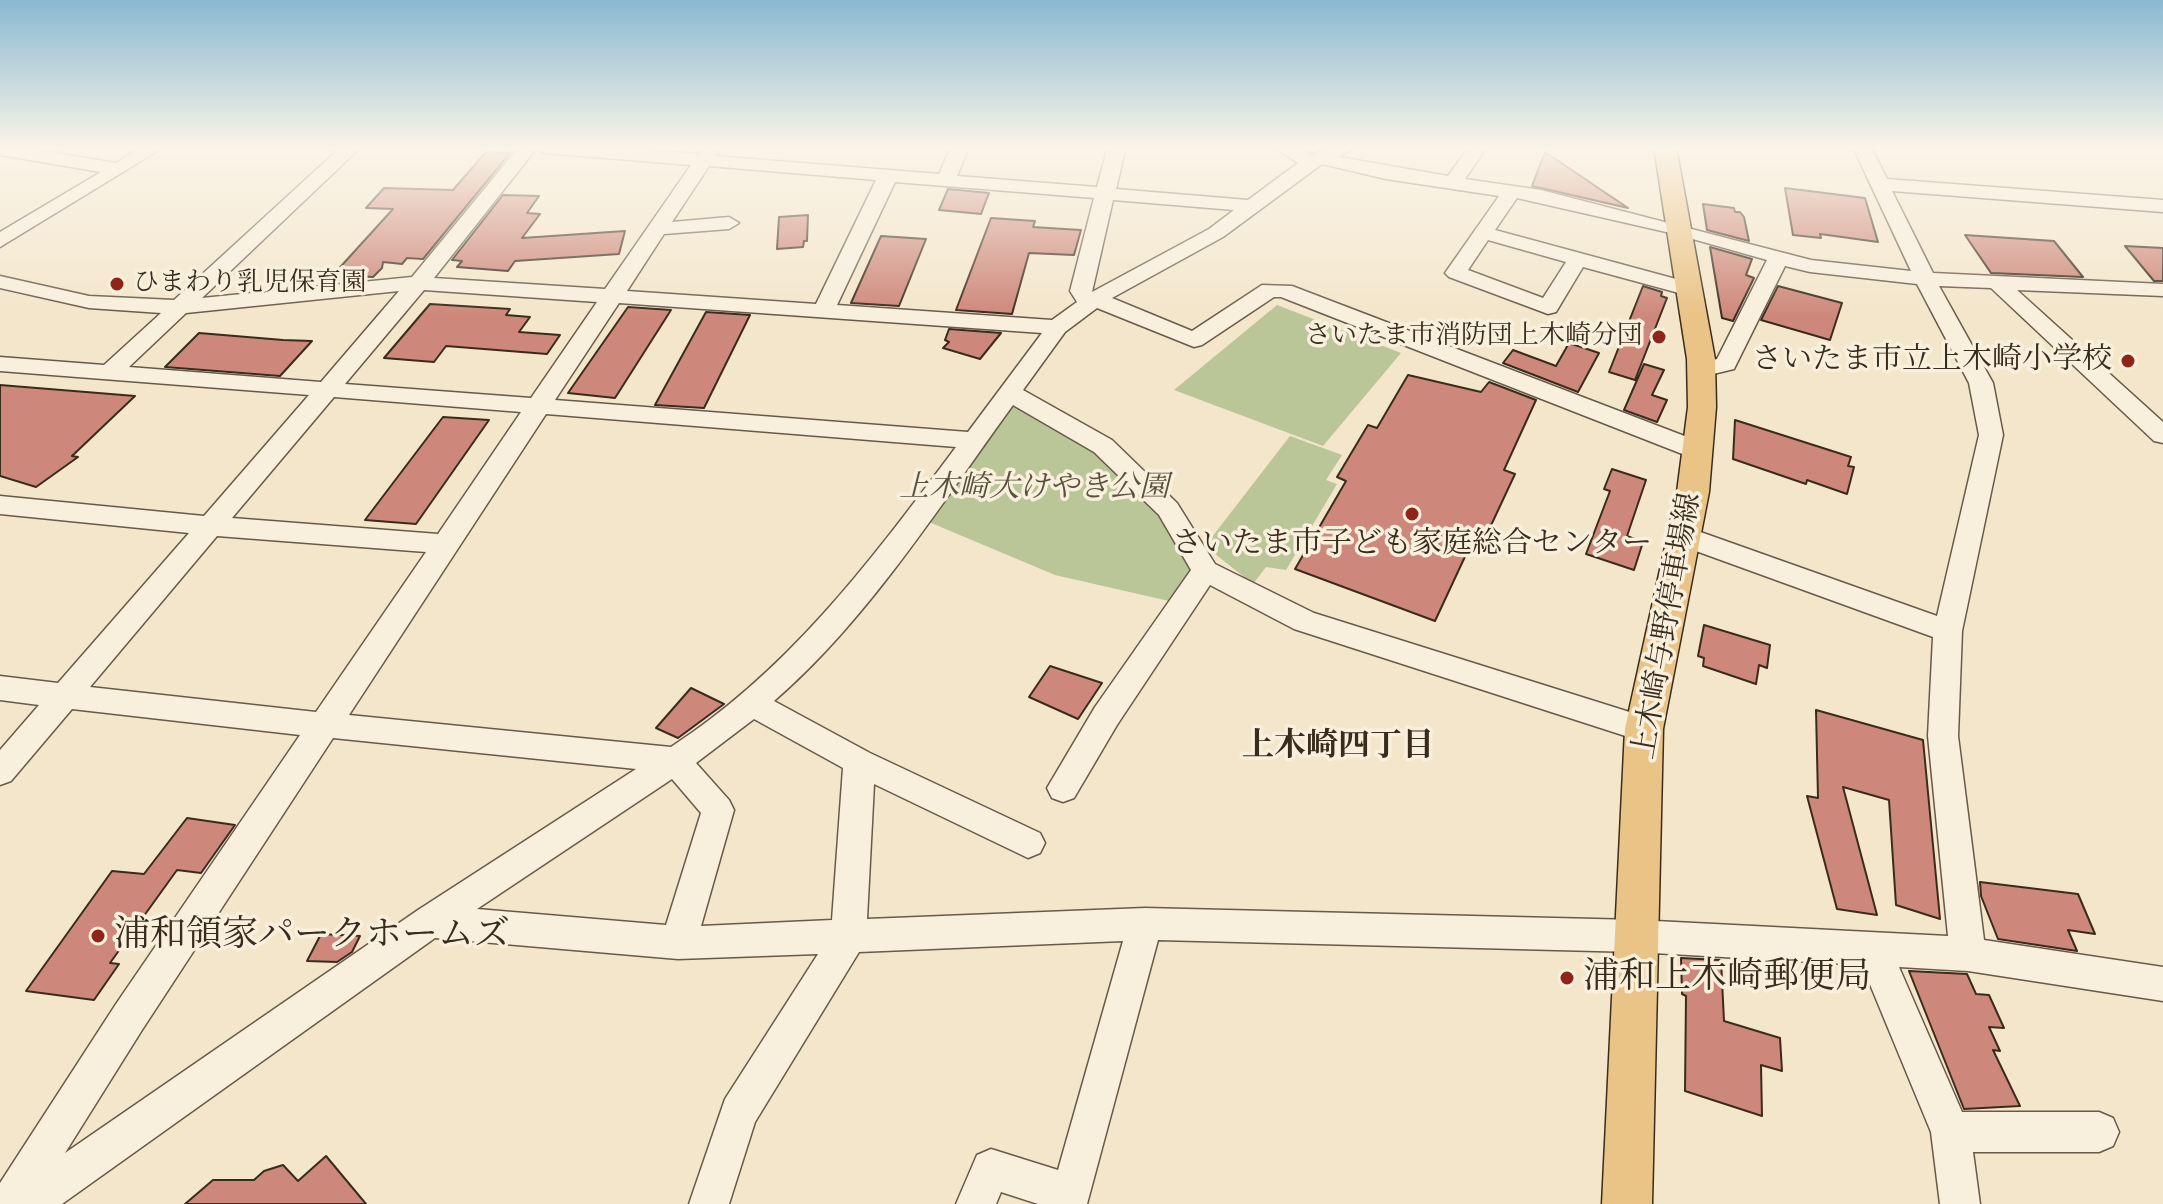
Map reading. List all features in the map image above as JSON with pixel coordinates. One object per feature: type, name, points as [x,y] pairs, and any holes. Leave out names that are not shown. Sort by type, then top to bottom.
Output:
[{"type":"main road","name":"上木崎与野停車場線","points":[[1627,1204],[1644,729],[1699,451],[1701,370],[1676,203]]},
{"type":"street","points":[[0,241],[62,203]]},
{"type":"street","points":[[110,372],[291,203]]},
{"type":"street","points":[[0,772],[418,283],[483,203]]},
{"type":"street","points":[[10,1204],[129,1017],[675,203]]},
{"type":"street","points":[[823,312],[875,203]]},
{"type":"street","points":[[1104,203],[1081,291],[1091,301],[1194,340],[1270,290],[1284,291],[1699,451]]},
{"type":"street","points":[[1223,203],[1255,206]]},
{"type":"street","points":[[27,1204],[430,921],[675,760],[753,704],[794,667],[894,550],[1057,327],[1091,301],[1216,233],[1259,203]]},
{"type":"street","points":[[1504,203],[1456,273],[1548,307],[1578,259]]},
{"type":"street","points":[[1571,203],[1810,266],[1925,279],[2163,290]]},
{"type":"street","points":[[1890,203],[1925,279],[1981,383],[1991,435],[1948,631],[1943,736],[1968,954]]},
{"type":"street","points":[[2127,203],[2163,206]]},
{"type":"street","points":[[657,229],[729,223]]},
{"type":"street","points":[[1484,233],[1690,290]]},
{"type":"street","points":[[1701,370],[1726,364],[1779,257]]},
{"type":"street","points":[[1995,281],[2163,435]]},
{"type":"street","points":[[0,282],[89,302],[179,307],[418,283],[1057,327]]},
{"type":"street","points":[[0,364],[973,440]]},
{"type":"street","points":[[1008,392],[1103,446],[1168,509],[1205,571],[1304,621],[1644,729]]},
{"type":"street","points":[[0,505],[210,526],[446,544]]},
{"type":"street","points":[[1683,536],[1948,631]]},
{"type":"street","points":[[1063,788],[1106,716],[1205,571]]},
{"type":"street","points":[[0,688],[187,711],[675,760],[718,810],[678,943]]},
{"type":"street","points":[[753,704],[859,762],[1028,843]]},
{"type":"street","points":[[709,1204],[739,1113],[848,938],[859,762]]},
{"type":"street","points":[[430,921],[678,943],[1145,924],[1636,936],[1968,954],[2163,984]]},
{"type":"street","points":[[976,1204],[991,1169],[1071,1194],[1145,924]]},
{"type":"street","points":[[1873,949],[1951,1132],[1960,1204]]},
{"type":"street","points":[[1951,1132],[2099,1132]]},
{"type":"green space","points":[[1277,305],[1401,353],[1323,446],[1174,390]]},
{"type":"green space","name":"上木崎大けやき公園","points":[[1008,392],[1103,446],[1168,509],[1205,571],[1182,604],[1055,575],[917,517]]},
{"type":"green space","points":[[1290,436],[1342,455],[1326,480],[1337,484],[1286,570],[1266,567],[1253,584],[1205,546]]},
{"type":"building","points":[[370,203],[469,203],[423,259],[407,258],[402,264],[383,262],[382,268],[373,277],[333,275],[393,209],[366,208]]},
{"type":"building","points":[[497,203],[534,203],[527,213],[540,214],[522,238],[625,231],[619,254],[515,261],[508,271],[457,267],[462,261],[452,260]]},
{"type":"building","points":[[942,203],[985,203],[981,214],[939,210]]},
{"type":"building","points":[[1788,203],[1867,203],[1878,242],[1820,234],[1821,238],[1793,235]]},
{"type":"building","points":[[1703,204],[1734,208],[1735,212],[1740,212],[1749,241],[1707,230]]},
{"type":"building","points":[[808,215],[807,241],[804,241],[803,247],[777,249],[779,217]]},
{"type":"building","points":[[991,218],[1035,221],[1033,227],[1081,230],[1074,255],[1029,253],[1012,314],[956,310]]},
{"type":"building","points":[[1965,235],[2054,241],[2083,277],[1991,273]]},
{"type":"building","points":[[881,236],[926,239],[899,306],[851,303]]},
{"type":"building","points":[[2125,246],[2163,248],[2163,281],[2154,281]]},
{"type":"building","points":[[1710,247],[1752,259],[1746,275],[1754,278],[1733,321],[1722,318]]},
{"type":"building","points":[[1643,286],[1662,292],[1661,296],[1667,298],[1635,380],[1609,372]]},
{"type":"building","points":[[1778,286],[1842,303],[1830,340],[1761,320]]},
{"type":"building","points":[[430,304],[510,309],[506,315],[530,317],[519,332],[560,335],[547,354],[446,346],[434,362],[384,358]]},
{"type":"building","points":[[628,307],[671,310],[615,398],[568,393]]},
{"type":"building","points":[[706,312],[750,315],[704,408],[655,405]]},
{"type":"building","points":[[949,329],[1001,333],[980,359],[943,348],[949,342],[945,340]]},
{"type":"building","points":[[199,333],[312,341],[280,376],[165,367]]},
{"type":"building","points":[[1569,343],[1599,353],[1578,392],[1503,363],[1513,350],[1556,366]]},
{"type":"building","points":[[1644,364],[1664,370],[1652,395],[1667,400],[1657,422],[1624,410]]},
{"type":"building","name":"さいたま市子ども家庭総合センター","points":[[1408,375],[1481,392],[1489,382],[1536,400],[1504,470],[1515,474],[1479,551],[1469,548],[1435,621],[1295,569],[1346,481],[1337,477],[1368,425],[1377,428]]},
{"type":"building","points":[[0,385],[135,396],[72,456],[78,457],[36,487],[0,476]]},
{"type":"building","points":[[443,417],[489,420],[416,524],[365,520]]},
{"type":"building","points":[[1735,420],[1851,457],[1848,466],[1854,467],[1847,494],[1807,480],[1806,484],[1733,459]]},
{"type":"building","points":[[1612,469],[1646,480],[1627,536],[1643,542],[1634,570],[1586,554],[1610,491],[1604,489]]},
{"type":"building","points":[[1704,625],[1770,645],[1767,668],[1759,665],[1756,684],[1703,666],[1704,658],[1698,656]]},
{"type":"building","points":[[1050,666],[1102,683],[1078,719],[1029,697]]},
{"type":"building","points":[[691,688],[724,704],[678,738],[656,728]]},
{"type":"building","points":[[1816,710],[1923,740],[1940,919],[1896,905],[1889,800],[1843,787],[1877,915],[1837,909],[1807,796],[1818,798]]},
{"type":"building","name":"浦和領家パークホームズ","points":[[187,818],[235,825],[201,873],[177,870],[110,963],[119,964],[94,1000],[26,991],[112,871],[144,874]]},
{"type":"building","points":[[1980,882],[2078,894],[2095,934],[2068,930],[2077,951],[1998,939],[1981,896]]},
{"type":"building","points":[[321,934],[360,936],[352,952],[337,962],[307,961]]},
{"type":"building","points":[[1681,958],[1721,960],[1724,1021],[1780,1038],[1782,1071],[1761,1065],[1762,1116],[1685,1091],[1686,996],[1682,994]]},
{"type":"building","points":[[1909,971],[1967,974],[1976,994],[1989,995],[2004,1028],[1989,1027],[2000,1051],[1993,1050],[2020,1106],[1964,1109]]},
{"type":"building","points":[[326,1156],[366,1204],[185,1204],[213,1180],[254,1180],[264,1171],[283,1165],[298,1181]]},
{"type":"place","name":"ひまわり乳児保育園","points":[[117,284]]},
{"type":"place","name":"さいたま市消防団上木崎分団","points":[[1659,337]]},
{"type":"place","name":"さいたま市立上木崎小学校","points":[[2128,361]]},
{"type":"place","name":"さいたま市子ども家庭総合センター","points":[[1412,514]]},
{"type":"place","name":"浦和領家パークホームズ","points":[[98,936]]},
{"type":"place","name":"浦和上木崎郵便局","points":[[1567,978]]},
{"type":"district","name":"上木崎四丁目","points":[[1338,747]]}]
